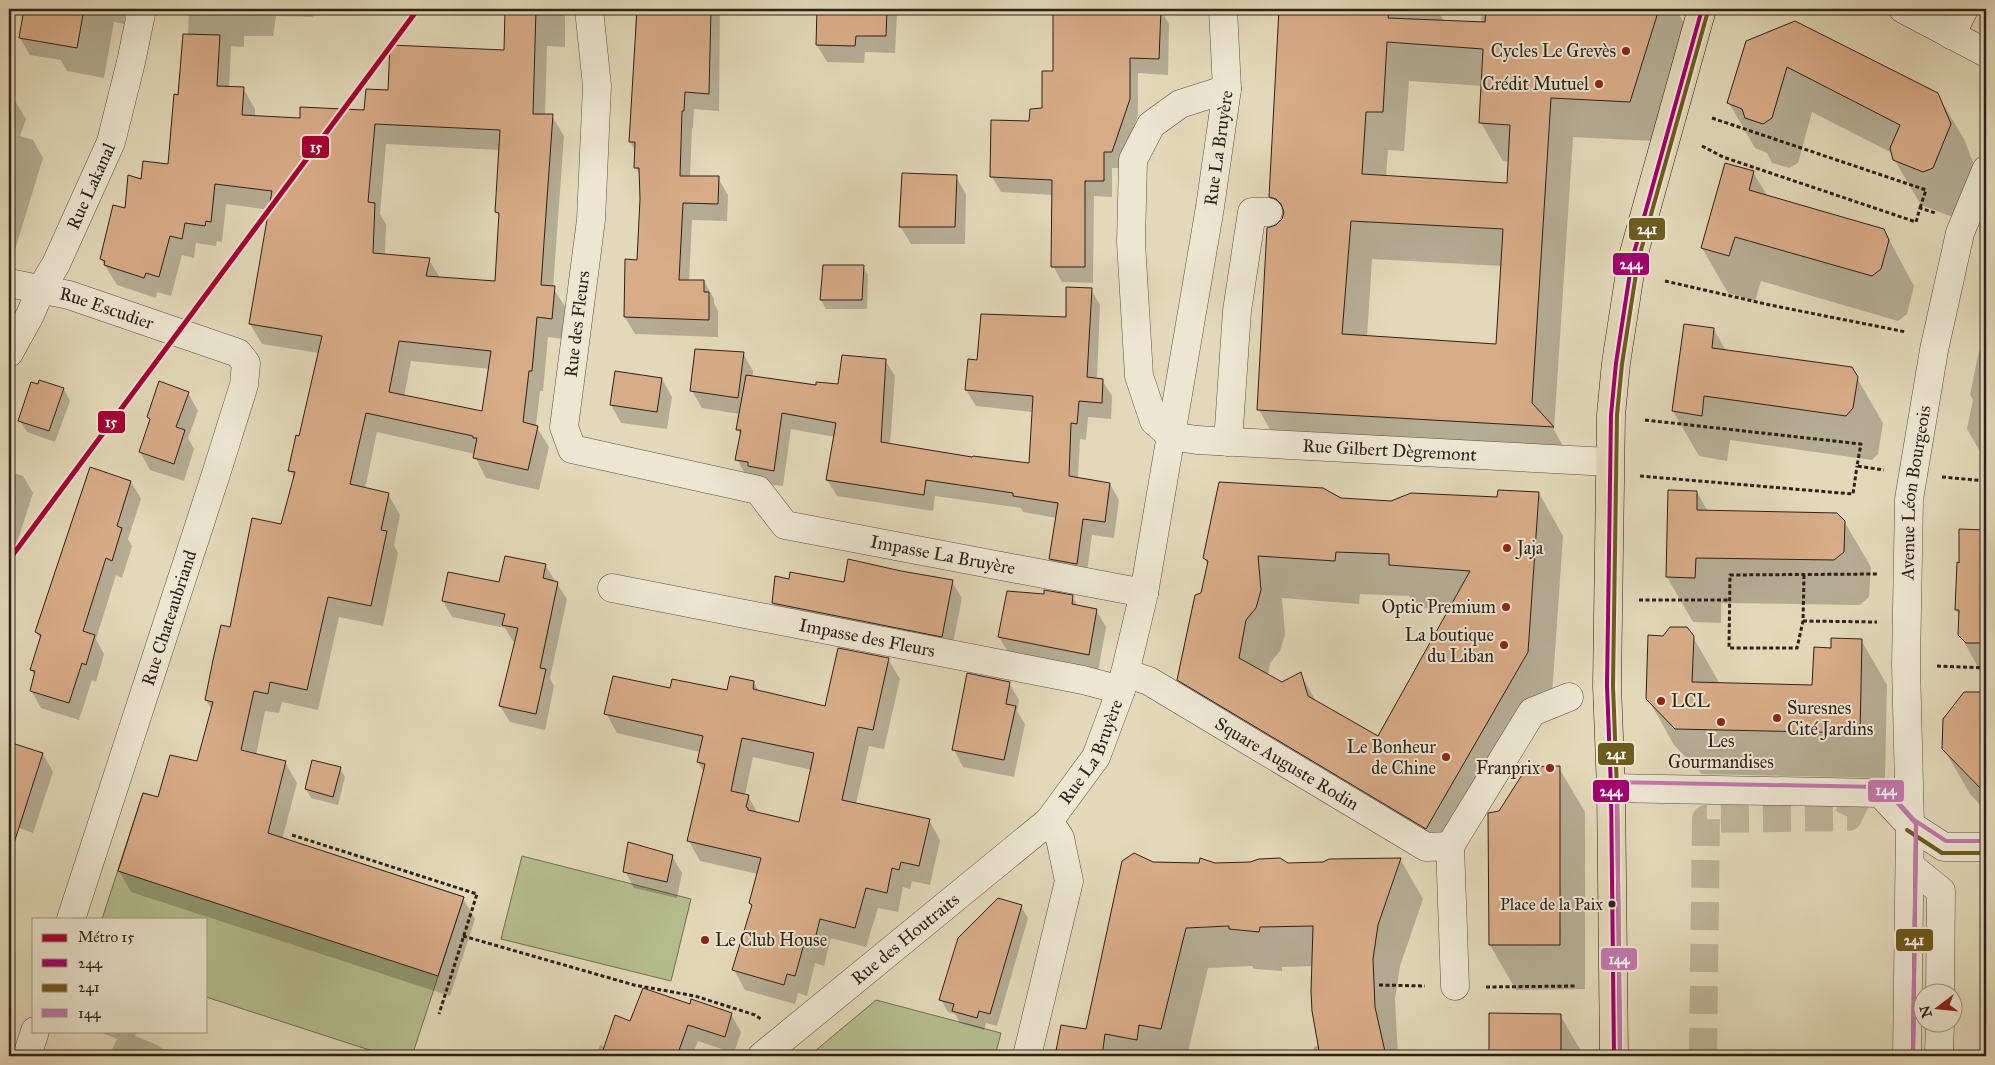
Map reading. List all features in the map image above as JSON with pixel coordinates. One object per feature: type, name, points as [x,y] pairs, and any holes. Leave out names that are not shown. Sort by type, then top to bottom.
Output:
[{"type":"main road","points":[[1614,1056],[1612,788],[1607,686],[1611,415],[1616,363],[1632,260],[1666,132],[1702,9]]},
{"type":"street","name":"Rue Lakanal","points":[[9,352],[56,264],[111,142],[142,9]]},
{"type":"street","name":"Rue des Fleurs","points":[[589,9],[597,86],[591,220],[564,427],[572,449],[758,490]]},
{"type":"street","points":[[1223,9],[1227,89]]},
{"type":"street","points":[[1903,9],[1986,53]]},
{"type":"street","points":[[1951,34],[1964,9]]},
{"type":"street","name":"Rue La Bruyère","points":[[1027,1056],[1069,881],[1060,838],[1049,821],[1096,757],[1123,682],[1144,593],[1210,207],[1227,89],[1180,104],[1151,125],[1133,160],[1130,242],[1139,376],[1154,421],[1170,436]]},
{"type":"street","name":"Avenue Léon Bourgeois","points":[[1910,825],[1906,665],[1909,499],[1936,338],[1960,233],[1986,170]]},
{"type":"street","points":[[1235,443],[1261,242],[1268,224]]},
{"type":"street","name":"Rue Escudier","points":[[9,283],[69,295],[202,342]]},
{"type":"street","name":"Rue Chateaubriand","points":[[71,918],[244,386],[246,364],[238,354],[202,342]]},
{"type":"street","name":"Rue Gilbert Dègremont","points":[[1170,436],[1235,443],[1609,462]]},
{"type":"street","name":"Impasse La Bruyère","points":[[758,490],[785,525],[1144,593]]},
{"type":"street","name":"Impasse des Fleurs","points":[[612,588],[1083,680],[1123,682]]},
{"type":"street","name":"Square Auguste Rodin","points":[[1123,682],[1149,681],[1426,846],[1450,846]]},
{"type":"street","points":[[1455,986],[1450,846],[1532,712],[1569,698]]},
{"type":"street","points":[[1612,788],[1880,793],[1910,825],[1944,846],[1986,847]]},
{"type":"street","name":"Rue des Houtraits","points":[[762,1056],[1049,821]]},
{"type":"street","points":[[1907,1056],[1910,825]]},
{"type":"street","points":[[1910,866],[1942,891],[1940,982]]},
{"type":"street","points":[[27,1056],[35,1032]]},
{"type":"street","points":[[1939,1056],[1940,1032]]},
{"type":"path","points":[[1702,146],[1723,157],[1916,222],[1926,190],[1712,118]]},
{"type":"path","points":[[1920,208],[1965,222]]},
{"type":"path","points":[[1665,281],[1770,305],[1936,338]]},
{"type":"path","points":[[1639,476],[1853,494],[1858,466],[1860,444],[1645,420]]},
{"type":"path","points":[[1858,466],[1914,475],[1986,481]]},
{"type":"path","points":[[1804,575],[1803,621],[1796,648],[1729,648],[1730,575],[1909,574]]},
{"type":"path","points":[[1639,600],[1730,600]]},
{"type":"path","points":[[1803,621],[1907,623]]},
{"type":"path","points":[[1906,665],[1986,668]]},
{"type":"path","points":[[292,835],[477,894],[439,1014]]},
{"type":"path","points":[[463,936],[634,984],[695,996],[755,1015],[765,1023]]},
{"type":"green space","points":[[143,793],[464,897],[412,1056],[388,1056],[208,998],[208,918],[102,918]]},
{"type":"green space","points":[[522,856],[691,899],[671,981],[501,939]]},
{"type":"green space","points":[[876,1000],[1001,1033],[995,1056],[809,1056]]},
{"type":"building","points":[[24,9],[84,9],[77,48],[19,38]]},
{"type":"building","points":[[505,9],[536,9],[533,114],[553,114],[541,285],[555,286],[552,319],[537,317],[532,371],[529,371],[523,422],[538,426],[528,470],[473,458],[477,438],[473,438],[473,436],[366,413],[350,484],[389,493],[381,530],[387,531],[371,606],[328,597],[307,690],[270,682],[268,694],[254,691],[241,750],[286,761],[268,833],[464,897],[438,976],[118,871],[143,793],[158,797],[170,755],[197,761],[213,702],[205,700],[213,660],[221,625],[230,627],[252,518],[281,524],[295,472],[288,471],[296,435],[299,436],[322,336],[249,324],[272,191],[215,184],[211,222],[206,221],[205,226],[185,223],[182,239],[170,236],[159,277],[146,273],[144,278],[104,265],[105,261],[100,259],[113,205],[125,208],[128,175],[141,179],[143,161],[168,164],[174,94],[178,95],[183,34],[220,35],[217,86],[244,87],[242,115],[300,118],[300,107],[364,110],[366,89],[388,90],[390,45],[504,50]],"holes":[[[375,124],[500,130],[495,212],[499,213],[495,281],[426,276],[430,258],[373,253],[375,203],[368,202]],[[399,341],[491,351],[482,411],[389,392]]]},
{"type":"building","points":[[637,9],[711,9],[709,94],[685,92],[684,111],[682,111],[680,176],[719,176],[718,204],[683,203],[679,280],[704,280],[704,292],[709,292],[709,320],[624,317],[625,259],[637,260],[640,199],[639,168],[634,168],[635,142],[629,142]]},
{"type":"building","points":[[817,9],[887,9],[886,36],[856,36],[855,46],[816,45]]},
{"type":"building","points":[[1053,9],[1161,9],[1159,59],[1130,58],[1130,99],[1112,152],[1104,152],[1104,181],[1085,181],[1085,267],[1051,267],[1052,180],[990,177],[991,120],[1029,121],[1030,109],[1042,108],[1042,71],[1053,71]]},
{"type":"building","points":[[1279,9],[1389,9],[1388,18],[1485,22],[1486,9],[1659,9],[1630,102],[1551,98],[1532,403],[1554,427],[1257,410],[1267,228],[1276,225],[1282,219],[1284,212],[1281,204],[1276,199],[1269,197]],"holes":[[[1387,42],[1483,49],[1479,123],[1510,125],[1507,183],[1362,174],[1366,112],[1383,112]],[[1351,221],[1503,229],[1496,344],[1342,334]]]},
{"type":"building","points":[[1795,21],[1938,93],[1951,124],[1933,168],[1923,172],[1893,160],[1890,148],[1900,125],[1787,67],[1772,118],[1763,124],[1745,118],[1742,109],[1727,103],[1746,41]]},
{"type":"building","points":[[1725,163],[1754,171],[1749,190],[1884,229],[1889,240],[1881,269],[1872,276],[1735,237],[1729,256],[1701,248]]},
{"type":"building","points":[[902,173],[957,175],[955,227],[899,227]]},
{"type":"building","points":[[823,265],[864,265],[862,300],[820,300]]},
{"type":"building","points":[[1066,287],[1092,288],[1087,377],[1103,379],[1102,403],[1079,401],[1077,424],[1071,423],[1069,476],[1110,483],[1105,522],[1083,519],[1077,564],[1049,559],[1058,503],[1013,496],[1013,493],[926,480],[924,495],[826,480],[836,423],[782,413],[774,471],[748,466],[748,462],[735,460],[741,430],[736,430],[746,375],[816,385],[816,382],[838,384],[842,355],[886,359],[881,442],[972,457],[1029,463],[1033,396],[965,390],[968,359],[977,360],[981,314],[1066,317]]},
{"type":"building","points":[[1684,324],[1714,328],[1712,348],[1852,367],[1858,377],[1853,408],[1846,416],[1704,396],[1702,416],[1672,411]]},
{"type":"building","points":[[695,349],[744,352],[738,398],[690,391]]},
{"type":"building","points":[[615,371],[662,378],[657,412],[610,405]]},
{"type":"building","points":[[39,380],[64,388],[49,431],[18,421],[31,382],[38,384]]},
{"type":"building","points":[[159,381],[189,392],[176,427],[185,430],[174,464],[139,452],[150,419],[147,417]]},
{"type":"building","points":[[90,467],[131,481],[117,526],[122,528],[112,561],[106,558],[83,631],[95,635],[86,665],[82,663],[69,703],[30,691],[35,671],[30,670],[41,635],[35,632]]},
{"type":"building","points":[[1219,482],[1323,488],[1341,498],[1391,501],[1411,493],[1497,497],[1498,490],[1539,492],[1528,652],[1426,829],[1177,680],[1195,595],[1201,593],[1208,561],[1203,558]],"holes":[[[1336,552],[1389,554],[1389,565],[1470,571],[1378,736],[1308,696],[1301,672],[1282,682],[1239,658],[1246,620],[1256,608],[1261,590],[1258,556],[1335,561]]]},
{"type":"building","points":[[1668,490],[1697,491],[1697,510],[1837,513],[1845,521],[1844,552],[1834,560],[1696,558],[1695,578],[1666,577]]},
{"type":"building","points":[[1959,529],[1986,530],[1986,643],[1966,643],[1958,635],[1959,610],[1955,610],[1957,562],[1959,563]]},
{"type":"building","points":[[505,556],[546,564],[543,578],[558,582],[540,668],[546,669],[536,714],[499,706],[518,628],[502,625],[505,614],[442,601],[448,572],[499,582]]},
{"type":"building","points":[[848,559],[953,580],[942,637],[772,603],[775,576],[789,579],[790,572],[844,582]]},
{"type":"building","points":[[1044,590],[1073,595],[1072,604],[1097,609],[1089,655],[998,637],[1007,591],[1044,594]]},
{"type":"building","points":[[1670,627],[1687,627],[1694,636],[1692,682],[1812,685],[1814,647],[1831,648],[1831,638],[1862,639],[1860,733],[1675,729],[1646,699],[1648,635],[1663,636]]},
{"type":"building","points":[[838,648],[889,658],[873,730],[858,727],[842,800],[930,819],[919,866],[901,862],[899,870],[892,868],[887,893],[866,888],[855,928],[820,919],[813,947],[804,944],[795,976],[787,974],[784,985],[732,970],[752,905],[749,903],[761,858],[687,841],[705,764],[697,762],[703,736],[604,714],[613,676],[670,688],[672,679],[727,690],[730,676],[754,681],[753,689],[825,706]],"holes":[[[742,738],[814,753],[799,822],[748,810],[746,807],[749,795],[731,791]]]},
{"type":"building","points":[[967,673],[1010,682],[1006,704],[1016,706],[1004,760],[952,750]]},
{"type":"building","points":[[1964,692],[1986,692],[1986,794],[1942,749],[1943,719]]},
{"type":"building","points":[[9,742],[43,753],[14,843],[9,842]]},
{"type":"building","points":[[312,760],[341,767],[333,797],[305,789]]},
{"type":"building","points":[[1560,766],[1560,945],[1489,945],[1488,813],[1499,811],[1527,767]]},
{"type":"building","points":[[628,842],[673,855],[667,882],[623,872]]},
{"type":"building","points":[[1134,853],[1153,862],[1199,863],[1200,858],[1215,863],[1250,862],[1259,859],[1280,858],[1288,863],[1323,862],[1329,859],[1401,858],[1378,925],[1373,959],[1375,1007],[1386,1056],[1320,1056],[1312,1011],[1313,926],[1260,927],[1259,932],[1229,929],[1229,926],[1186,928],[1161,1029],[1139,1025],[1137,1040],[1105,1034],[1102,1056],[1055,1056],[1061,1025],[1086,1029],[1122,861]]},
{"type":"building","points":[[998,898],[1022,905],[990,1014],[979,1011],[977,1018],[952,1011],[954,1004],[939,1000],[958,938]]},
{"type":"building","points":[[643,988],[690,1004],[691,999],[732,1013],[725,1037],[688,1025],[677,1056],[601,1056],[615,1015],[630,1021]]},
{"type":"building","points":[[1489,1013],[1561,1014],[1561,1056],[1489,1056]]},
{"type":"tunnel","points":[[1703,1056],[1706,819],[1848,817],[1861,791]]},
{"type":"metro line","name":"15","points":[[9,560],[418,9]]},
{"type":"transit line","name":"244","points":[[1614,1056],[1611,788],[1607,686],[1611,415],[1616,363],[1632,260],[1702,9]]},
{"type":"transit line","name":"241","points":[[1620,1056],[1617,788],[1613,686],[1617,415],[1622,364],[1638,261],[1708,11]]},
{"type":"transit line","name":"144","points":[[1611,782],[1884,788],[1916,824],[1913,1056]]},
{"type":"transit line","name":"144","points":[[1617,788],[1620,1056]]},
{"type":"transit line","name":"144","points":[[1890,793],[1914,820],[1946,841],[1986,841]]},
{"type":"transit line","name":"241","points":[[1913,1056],[1916,825]]},
{"type":"transit line","name":"241","points":[[1907,830],[1942,853],[1986,853]]},
{"type":"place","name":"Cycles Le Grevès","points":[[1626,51]]},
{"type":"place","name":"Crédit Mutuel","points":[[1599,84]]},
{"type":"place","name":"Jaja","points":[[1507,548]]},
{"type":"place","name":"Optic Premium","points":[[1506,607]]},
{"type":"place","name":"La boutique du Liban","points":[[1504,645]]},
{"type":"place","name":"LCL","points":[[1661,701]]},
{"type":"place","name":"Suresnes Cité Jardins","points":[[1777,718]]},
{"type":"place","name":"Les Gourmandises","points":[[1721,722]]},
{"type":"place","name":"Le Bonheur de Chine","points":[[1446,757]]},
{"type":"place","name":"Franprix","points":[[1550,768]]},
{"type":"place","name":"Place de la Paix","points":[[1612,904]]},
{"type":"place","name":"Le Club House","points":[[705,940]]}]
